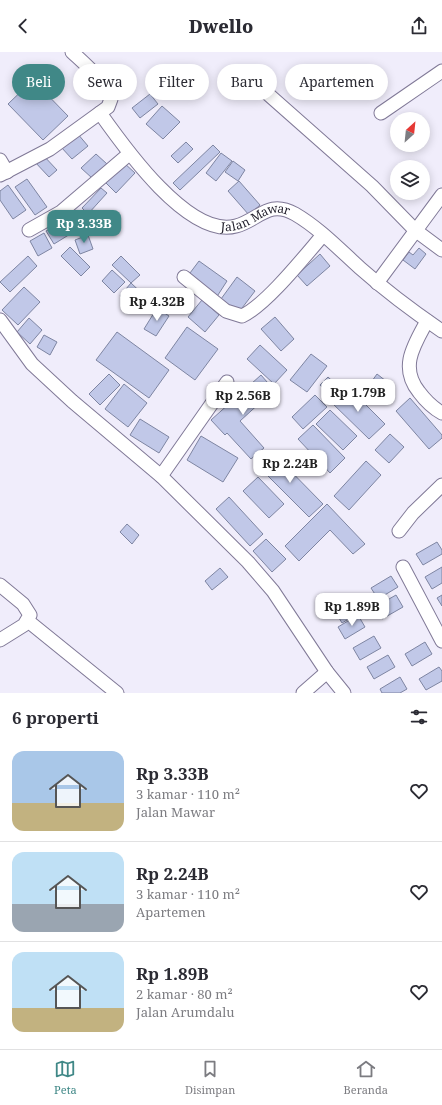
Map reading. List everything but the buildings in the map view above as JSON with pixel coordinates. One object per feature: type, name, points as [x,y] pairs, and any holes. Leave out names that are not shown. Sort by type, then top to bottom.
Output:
[{"type":"street","points":[[0,160],[4,174],[50,149],[108,107],[111,99],[107,88],[72,52]]},
{"type":"street","points":[[381,113],[442,72]]},
{"type":"street","points":[[275,100],[372,186],[415,230],[442,250]]},
{"type":"street","name":"Jalan Mawar","points":[[100,113],[129,154],[183,209],[204,223],[230,227],[237,226],[260,213],[271,209],[295,214],[323,235],[378,283],[442,331]]},
{"type":"street","points":[[29,230],[61,212],[129,154]]},
{"type":"street","points":[[378,283],[415,230],[442,195]]},
{"type":"street","points":[[184,277],[226,311],[242,316],[250,312],[288,275],[323,235]]},
{"type":"street","points":[[0,320],[32,364],[72,401],[161,476],[248,562],[273,591],[327,672],[344,693]]},
{"type":"street","points":[[427,320],[413,347],[408,369],[409,377],[411,383],[424,398],[442,413]]},
{"type":"street","points":[[161,476],[228,382]]},
{"type":"street","points":[[399,531],[413,513],[442,484]]},
{"type":"street","points":[[403,567],[442,641]]},
{"type":"street","points":[[0,585],[27,609],[30,615],[28,621],[0,640]]},
{"type":"street","points":[[28,621],[117,693]]},
{"type":"street","points":[[303,693],[327,672]]}]
